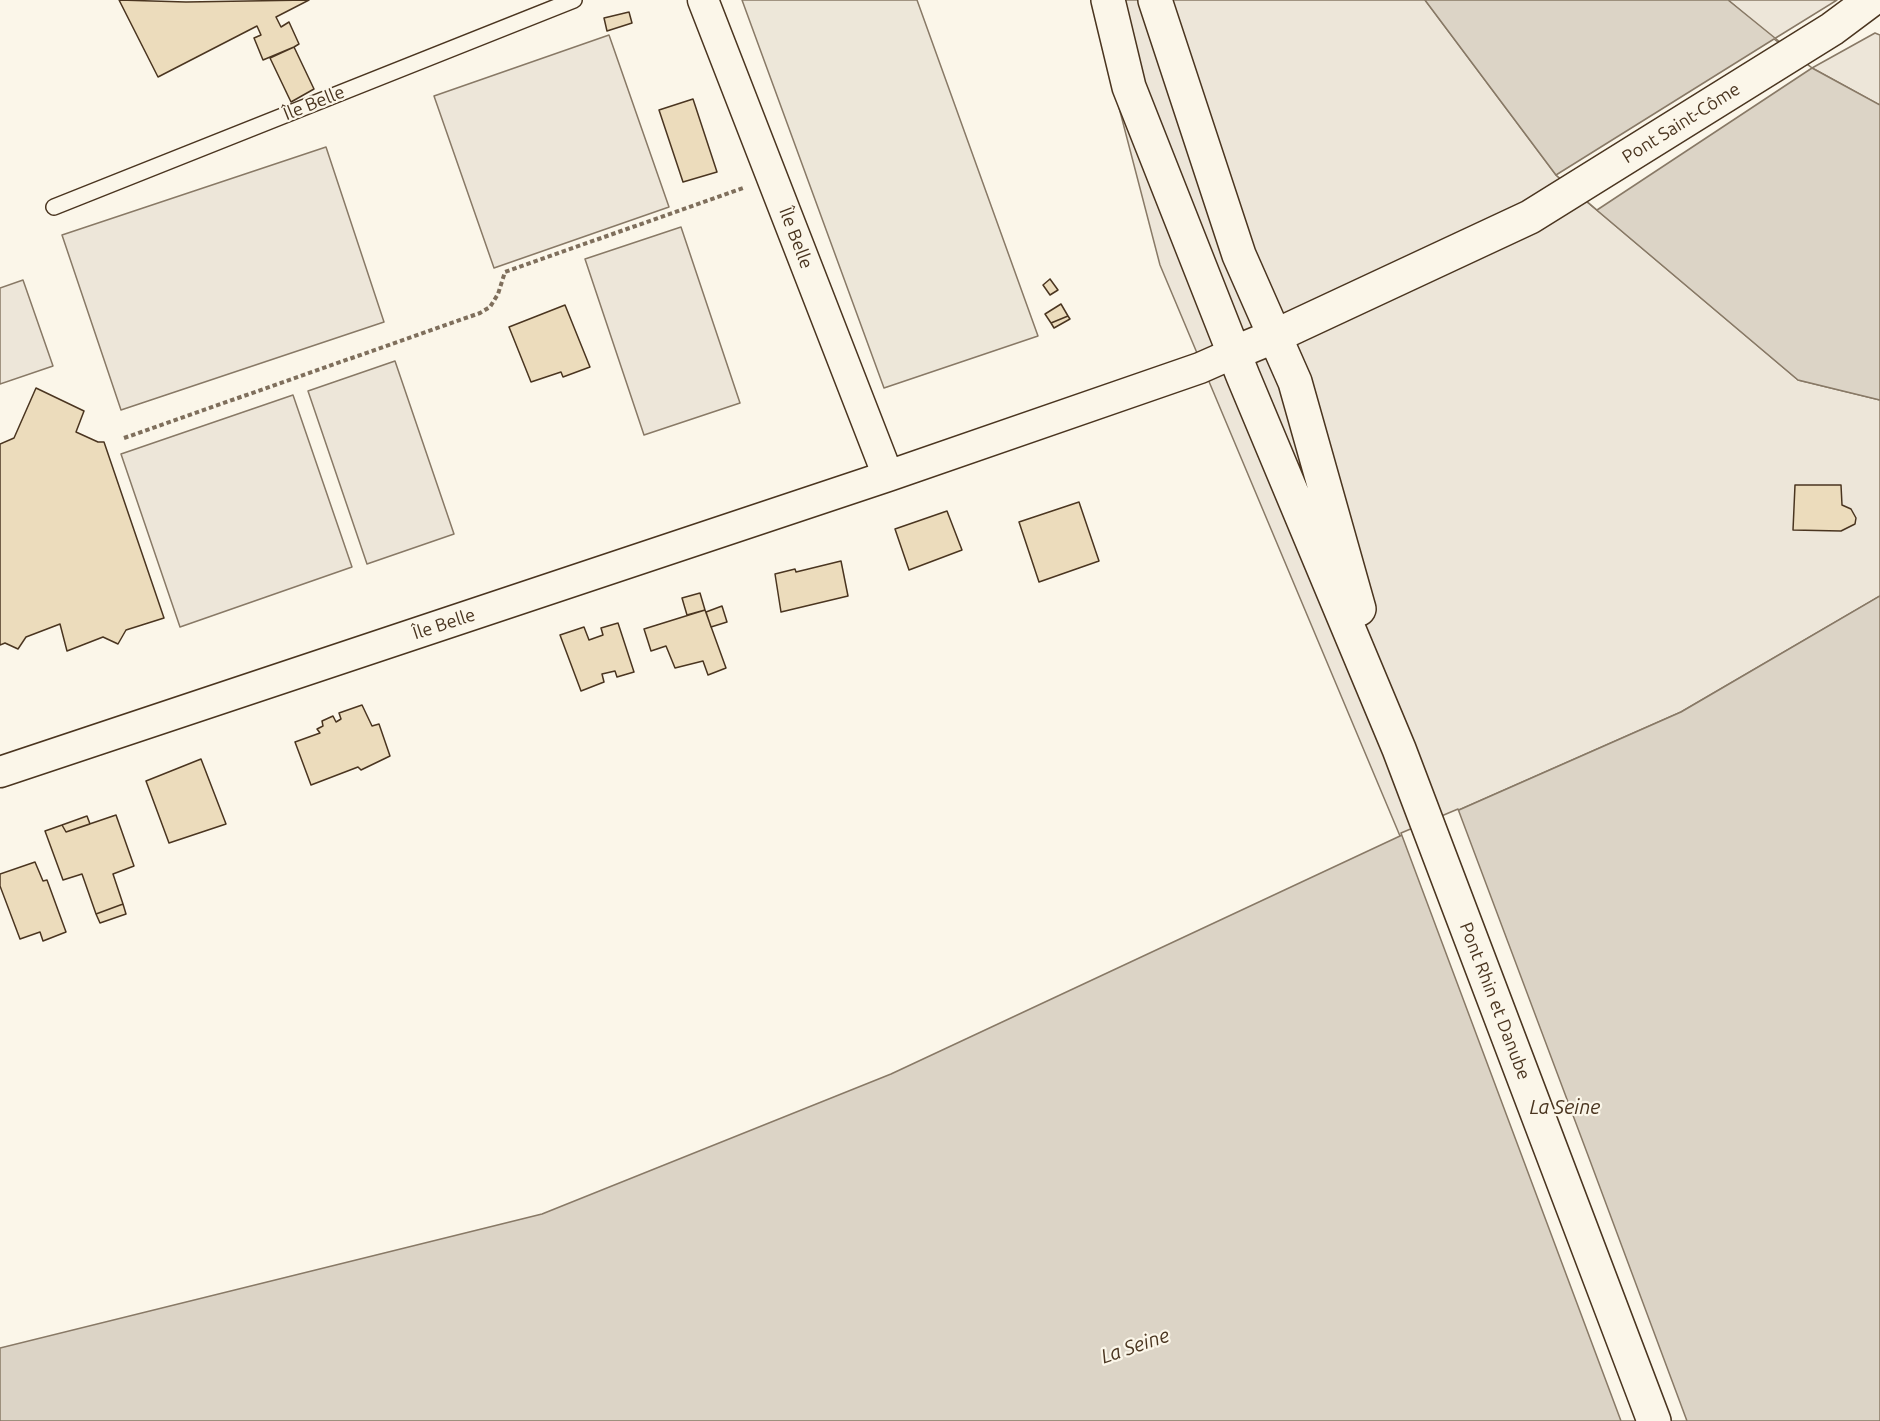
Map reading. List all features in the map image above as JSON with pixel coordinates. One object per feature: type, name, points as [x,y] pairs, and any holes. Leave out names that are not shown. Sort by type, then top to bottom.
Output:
[{"type":"main road","points":[[1108,0],[1129,87],[1234,353],[1399,749]]},
{"type":"main road","points":[[1155,0],[1239,255],[1295,382],[1399,749]]},
{"type":"main road","name":"Pont Saint-Côme","points":[[1234,353],[1530,218],[1832,29],[1871,0]]},
{"type":"main road","name":"Pont Rhin et Danube","points":[[1399,749],[1654,1421]]},
{"type":"street","name":"Île Belle","points":[[704,0],[888,476]]},
{"type":"street","name":"Île Belle","points":[[0,772],[888,476],[1200,368],[1234,353]]},
{"type":"lane","name":"Île Belle","points":[[54,207],[574,0]]},
{"type":"path","points":[[124,438],[480,313],[490,307],[498,294],[505,272],[772,177]]},
{"type":"shaded area","points":[[742,0],[917,0],[1038,336],[884,388]]},
{"type":"shaded area","points":[[1091,0],[1425,0],[1556,175],[1573,190],[1798,380],[1880,400],[1880,596],[1681,712],[1400,836],[1160,265]]},
{"type":"shaded area","points":[[1728,0],[1837,0],[1774,39]]},
{"type":"shaded area","points":[[1875,33],[1880,35],[1880,105],[1812,68]]},
{"type":"shaded area","points":[[609,35],[669,207],[494,268],[434,96]]},
{"type":"shaded area","points":[[326,147],[384,322],[121,410],[62,235]]},
{"type":"shaded area","points":[[681,227],[740,403],[644,435],[585,259]]},
{"type":"shaded area","points":[[23,280],[53,366],[0,384],[0,288]]},
{"type":"shaded area","points":[[395,361],[454,534],[367,564],[308,391]]},
{"type":"shaded area","points":[[293,395],[352,567],[180,627],[121,454]]},
{"type":"water","points":[[1425,0],[1728,0],[1812,68],[1880,105],[1880,400],[1798,380],[1573,190],[1556,175]]},
{"type":"water","name":"La Seine","points":[[1880,596],[1880,1421],[0,1421],[0,1348],[542,1214],[891,1074],[1400,836],[1681,712]]},
{"type":"pier","points":[[1774,39],[1812,68],[1597,210],[1556,175]]},
{"type":"pier","points":[[1458,809],[1687,1421],[1621,1421],[1401,833]]},
{"type":"building","points":[[119,0],[186,2],[309,0],[276,17],[281,27],[289,22],[299,44],[294,47],[263,60],[254,38],[261,35],[257,26],[158,77]]},
{"type":"building","points":[[629,12],[632,23],[607,31],[604,18]]},
{"type":"building","points":[[294,47],[314,89],[291,102],[270,58]]},
{"type":"building","points":[[693,99],[717,172],[683,182],[659,110]]},
{"type":"building","points":[[1050,279],[1058,290],[1050,295],[1043,285]]},
{"type":"building","points":[[1061,304],[1068,316],[1051,323],[1045,314]]},
{"type":"building","points":[[565,305],[590,367],[563,377],[561,372],[531,382],[509,327]]},
{"type":"building","points":[[1068,316],[1070,319],[1054,328],[1051,323]]},
{"type":"building","points":[[36,388],[84,411],[76,432],[98,442],[104,442],[164,618],[126,630],[118,644],[103,637],[67,651],[60,624],[26,637],[18,649],[5,643],[0,645],[0,444],[14,438]]},
{"type":"building","points":[[1795,485],[1841,485],[1842,505],[1851,509],[1856,518],[1855,524],[1841,531],[1793,530]]},
{"type":"building","points":[[1079,502],[1099,561],[1039,582],[1019,522]]},
{"type":"building","points":[[947,511],[962,550],[909,570],[895,529]]},
{"type":"building","points":[[841,561],[848,596],[781,612],[775,574],[795,569],[796,572]]},
{"type":"building","points":[[700,593],[705,610],[687,615],[682,598]]},
{"type":"building","points":[[722,606],[727,622],[711,627],[706,612]]},
{"type":"building","points":[[705,610],[726,668],[708,675],[703,661],[675,668],[666,646],[651,651],[644,629]]},
{"type":"building","points":[[618,623],[634,672],[617,677],[615,671],[602,674],[604,682],[581,691],[560,635],[584,627],[589,640],[603,635],[601,628]]},
{"type":"building","points":[[362,705],[372,726],[379,724],[390,756],[361,770],[358,767],[311,785],[295,742],[320,733],[317,729],[323,726],[322,721],[333,716],[336,722],[341,719],[339,713]]},
{"type":"building","points":[[201,759],[226,824],[169,843],[146,781]]},
{"type":"building","points":[[116,815],[134,866],[113,874],[123,904],[96,914],[82,874],[63,880],[45,831],[62,825],[66,832]]},
{"type":"building","points":[[87,816],[90,824],[66,832],[62,825]]},
{"type":"building","points":[[35,862],[43,881],[47,880],[66,932],[43,941],[40,932],[20,939],[0,886],[0,874]]},
{"type":"building","points":[[123,904],[126,914],[100,923],[96,914]]}]
